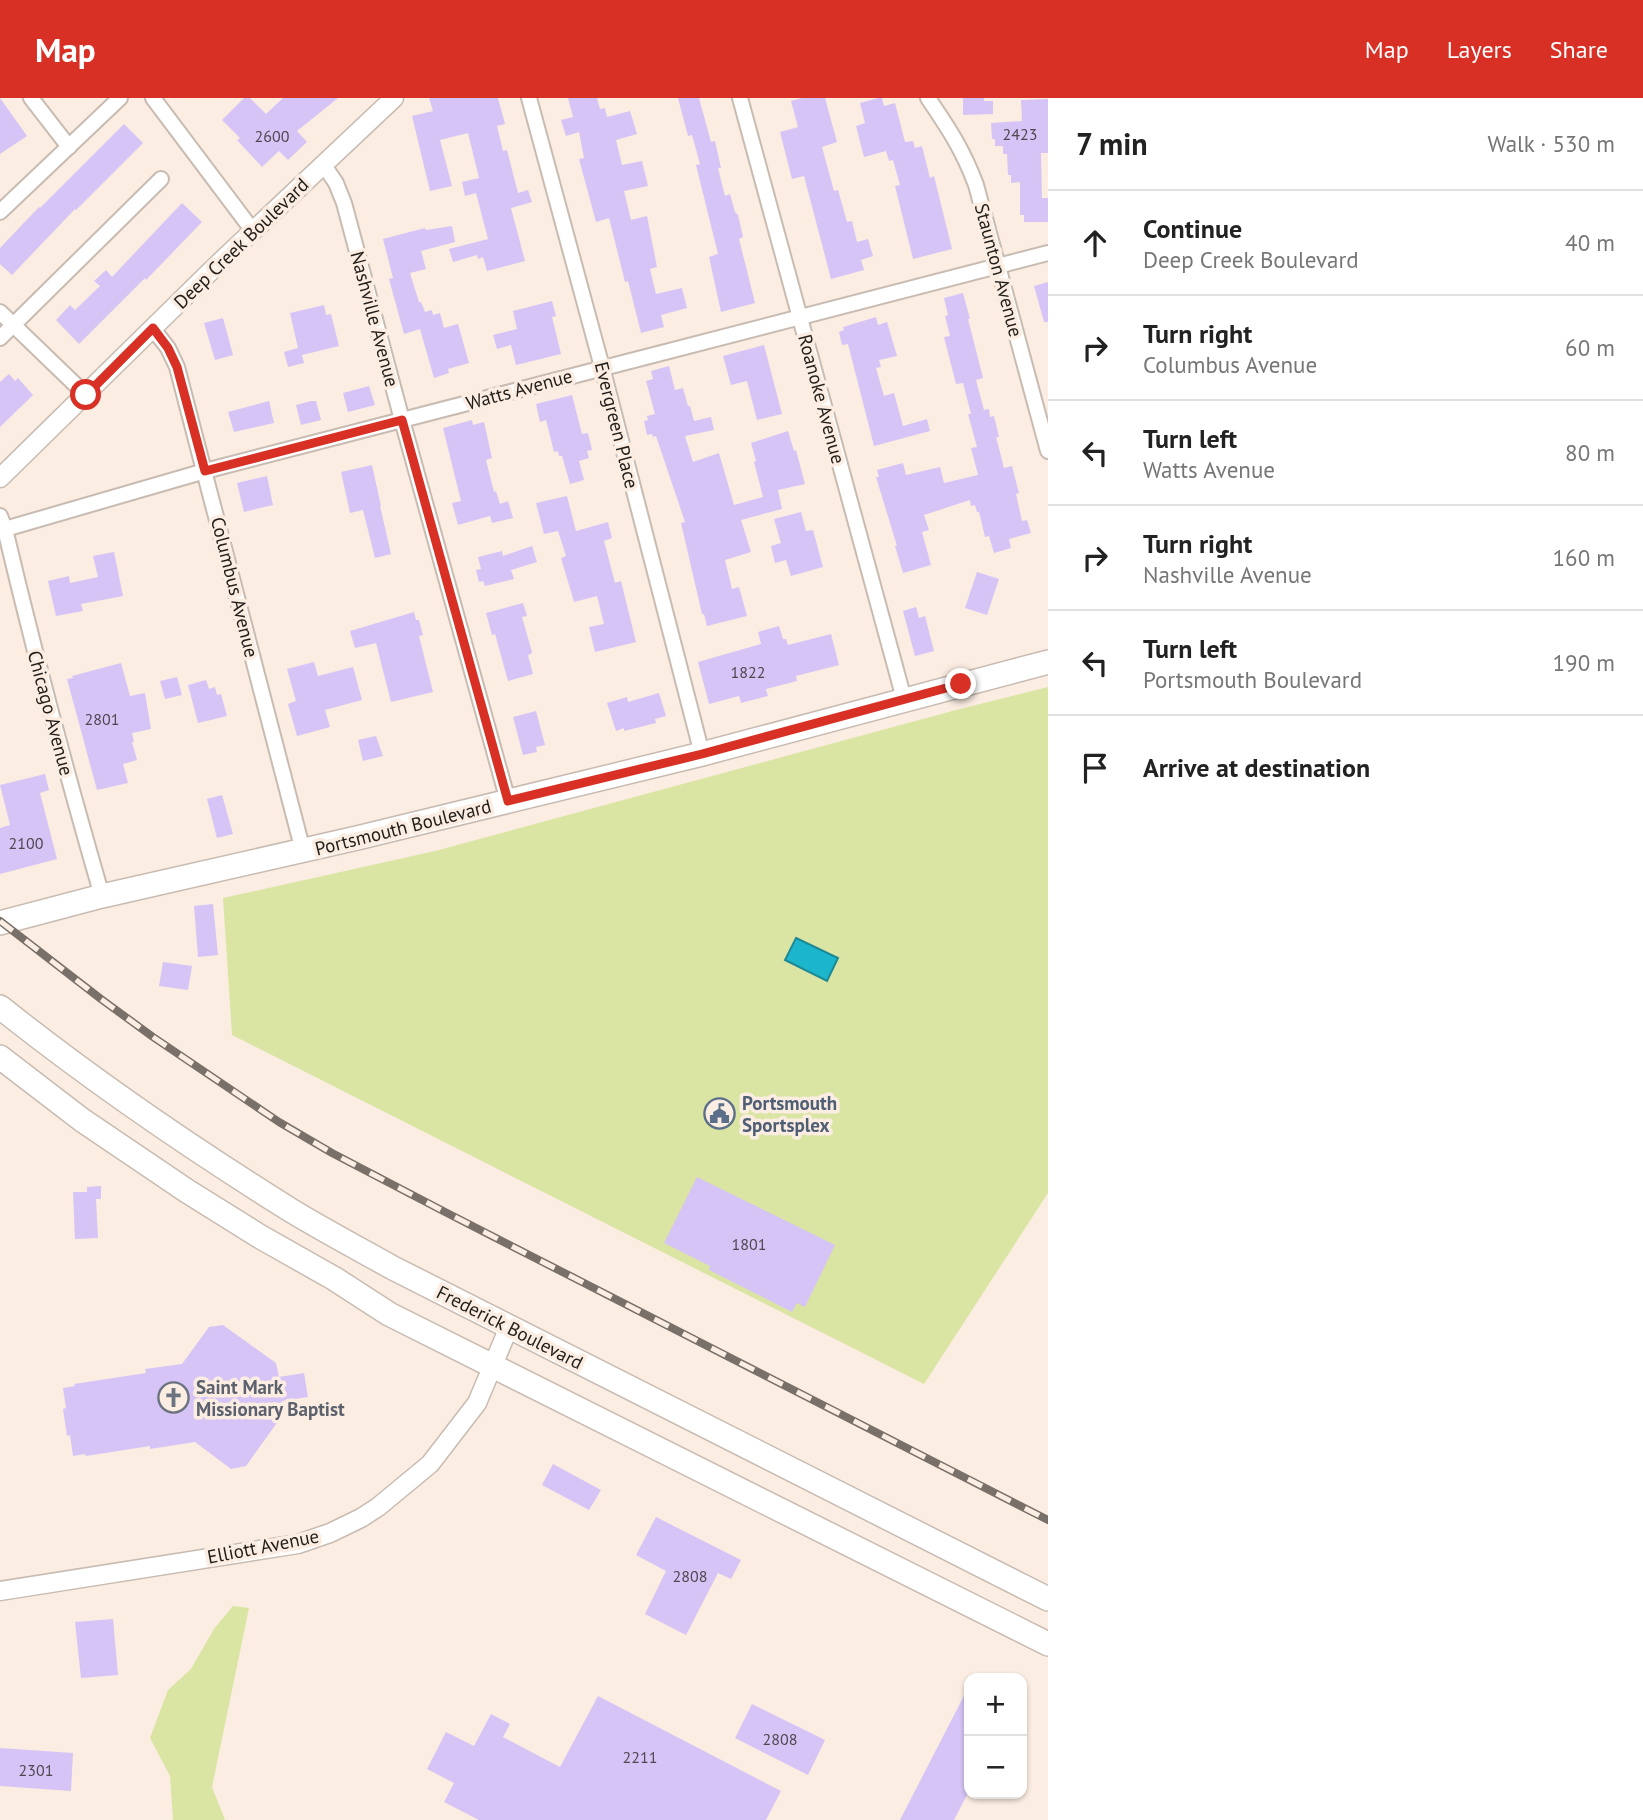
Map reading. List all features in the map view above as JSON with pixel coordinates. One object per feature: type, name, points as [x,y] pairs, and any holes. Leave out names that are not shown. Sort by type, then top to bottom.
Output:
[{"type":"main road","name":"Portsmouth Boulevard","points":[[0,923],[702,754],[1048,662]]},
{"type":"main road","name":"Frederick Boulevard","points":[[0,1007],[108,1089],[198,1152],[294,1212],[393,1268],[1048,1599]]},
{"type":"main road","points":[[0,1057],[82,1120],[187,1191],[390,1314],[1048,1644]]},
{"type":"street","points":[[31,98],[69,147]]},
{"type":"street","points":[[0,212],[120,98]]},
{"type":"street","points":[[153,98],[253,231]]},
{"type":"street","name":"Deep Creek Boulevard","points":[[0,478],[253,231],[394,98]]},
{"type":"street","name":"Evergreen Place","points":[[529,98],[702,754]]},
{"type":"street","name":"Roanoke Avenue","points":[[740,98],[904,699]]},
{"type":"street","name":"Staunton Avenue","points":[[928,98],[953,134],[976,185],[1048,451]]},
{"type":"street","name":"Nashville Avenue","points":[[323,164],[336,183],[344,203],[508,801]]},
{"type":"street","points":[[0,338],[161,179]]},
{"type":"street","name":"Watts Avenue","points":[[3,523],[1048,253]]},
{"type":"street","points":[[0,312],[86,395]]},
{"type":"street","name":"Columbus Avenue","points":[[153,328],[168,348],[177,367],[303,851]]},
{"type":"street","name":"Chicago Avenue","points":[[3,523],[72,794],[102,897]]},
{"type":"street","name":"Elliott Avenue","points":[[0,1591],[298,1544],[361,1518],[430,1464],[477,1403],[509,1327]]},
{"type":"green space","name":"Portsmouth Sportsplex","points":[[1048,687],[1048,1193],[924,1384],[232,1035],[223,898],[435,851]]},
{"type":"green space","points":[[233,1606],[249,1608],[212,1787],[225,1820],[173,1820],[170,1776],[150,1738],[168,1690],[191,1669],[214,1629]]},
{"type":"water","points":[[796,938],[838,958],[827,981],[785,960]]},
{"type":"building","points":[[0,98],[27,136],[0,154]]},
{"type":"building","points":[[244,98],[250,98],[266,114],[283,98],[338,98],[297,131],[307,142],[288,160],[279,151],[262,167],[222,120]]},
{"type":"building","points":[[429,98],[498,98],[505,124],[497,126],[503,151],[507,150],[518,193],[528,190],[532,202],[511,208],[525,261],[487,271],[483,257],[478,259],[477,255],[453,262],[449,249],[488,239],[476,193],[465,196],[462,182],[479,178],[468,133],[440,140],[452,186],[430,191],[412,116],[433,111]]},
{"type":"building","points":[[568,98],[597,98],[600,109],[605,108],[607,117],[630,111],[637,134],[616,140],[622,165],[642,161],[648,186],[624,191],[631,220],[647,216],[657,267],[650,269],[656,294],[682,288],[687,308],[661,315],[664,327],[641,333],[609,218],[596,222],[579,159],[584,158],[579,132],[566,136],[561,120],[573,117]]},
{"type":"building","points":[[678,98],[699,98],[711,142],[715,141],[725,196],[730,194],[738,215],[743,237],[739,239],[755,303],[721,312],[709,257],[718,254],[696,165],[700,164],[692,135],[688,136]]},
{"type":"building","points":[[825,98],[837,142],[822,147],[834,191],[838,190],[847,222],[852,221],[857,242],[868,239],[873,256],[861,260],[864,270],[831,279],[804,176],[792,179],[780,132],[798,127],[791,101]]},
{"type":"building","points":[[882,98],[884,106],[895,103],[905,142],[913,141],[915,148],[922,146],[930,178],[934,176],[952,249],[913,259],[895,186],[900,185],[893,160],[889,161],[886,151],[864,157],[856,126],[865,123],[860,103]]},
{"type":"building","points":[[963,98],[993,101],[993,114],[963,115]]},
{"type":"building","points":[[1048,99],[1048,153],[1041,153],[1042,198],[1048,198],[1048,222],[1024,222],[1024,215],[1020,215],[1020,182],[1011,183],[1007,154],[1003,154],[1003,146],[995,146],[991,123],[1022,121],[1021,100]]},
{"type":"building","points":[[124,124],[143,143],[12,275],[0,264],[0,248]]},
{"type":"building","points":[[182,203],[202,222],[79,344],[56,320],[70,305],[75,310],[100,286],[94,281],[106,270],[112,277]]},
{"type":"building","points":[[452,226],[455,242],[421,251],[426,269],[410,273],[425,312],[432,310],[433,315],[440,313],[444,328],[458,324],[469,363],[448,369],[449,373],[434,378],[420,329],[404,334],[389,279],[393,278],[383,239],[425,228]]},
{"type":"building","points":[[1048,282],[1048,322],[1044,322],[1034,286]]},
{"type":"building","points":[[963,293],[983,378],[976,380],[984,410],[989,409],[990,417],[994,416],[1004,468],[1012,466],[1022,521],[1027,520],[1031,533],[1009,539],[1011,548],[994,553],[989,536],[985,537],[979,512],[975,505],[971,506],[970,500],[924,515],[929,530],[922,532],[931,565],[903,573],[876,477],[879,477],[877,470],[903,463],[906,475],[940,467],[944,483],[978,475],[971,448],[977,447],[968,414],[971,414],[963,383],[956,384],[944,337],[950,336],[944,298]]},
{"type":"building","points":[[552,301],[556,316],[552,317],[561,354],[516,365],[511,345],[497,349],[493,335],[517,329],[513,311]]},
{"type":"building","points":[[324,305],[326,315],[331,314],[339,346],[302,355],[304,363],[288,367],[284,352],[298,348],[290,313]]},
{"type":"building","points":[[876,317],[878,325],[887,322],[897,356],[879,360],[881,367],[876,368],[884,396],[894,393],[903,426],[927,419],[930,431],[874,446],[848,344],[842,345],[839,332],[844,330],[843,327]]},
{"type":"building","points":[[223,318],[233,355],[215,360],[204,323]]},
{"type":"building","points":[[764,345],[782,414],[757,420],[747,381],[731,385],[723,356]]},
{"type":"building","points":[[669,366],[675,390],[683,388],[694,421],[711,417],[714,430],[685,436],[693,462],[719,453],[734,505],[763,497],[751,443],[788,431],[805,484],[778,490],[782,509],[741,520],[751,552],[725,560],[732,589],[739,587],[747,616],[707,626],[681,523],[685,522],[656,436],[647,435],[644,421],[648,420],[647,416],[655,414],[646,381],[653,379],[651,371]]},
{"type":"building","points":[[9,374],[15,381],[18,378],[33,395],[0,427],[0,382]]},
{"type":"building","points":[[369,386],[375,405],[348,412],[343,393]]},
{"type":"building","points":[[572,395],[582,434],[588,433],[592,450],[587,451],[589,458],[579,461],[584,480],[570,484],[562,456],[559,456],[558,451],[554,452],[546,420],[540,422],[536,404]]},
{"type":"building","points":[[269,401],[274,423],[234,432],[228,412]]},
{"type":"building","points":[[316,401],[321,420],[301,425],[296,405]]},
{"type":"building","points":[[472,420],[473,425],[484,422],[492,458],[486,460],[494,492],[496,491],[500,504],[508,501],[513,518],[492,523],[490,516],[458,525],[452,503],[461,501],[443,428]]},
{"type":"building","points":[[372,465],[391,554],[375,558],[363,510],[350,513],[341,472]]},
{"type":"building","points":[[267,476],[273,505],[244,512],[237,483]]},
{"type":"building","points":[[567,496],[576,531],[608,522],[612,538],[604,541],[615,583],[621,581],[636,642],[595,652],[589,627],[604,624],[597,596],[574,602],[561,558],[566,556],[558,531],[544,534],[536,503]]},
{"type":"building","points":[[801,512],[806,531],[813,530],[823,567],[791,576],[786,560],[775,563],[771,546],[781,543],[774,519]]},
{"type":"building","points":[[532,546],[537,562],[511,570],[514,579],[485,586],[483,581],[479,582],[476,570],[481,569],[478,557],[502,551],[503,556]]},
{"type":"building","points":[[114,552],[123,596],[81,604],[83,611],[56,616],[48,581],[69,576],[70,583],[98,577],[93,556]]},
{"type":"building","points":[[977,572],[999,579],[987,615],[965,608]]},
{"type":"building","points":[[523,603],[527,616],[522,617],[532,652],[528,655],[533,674],[508,681],[486,613]]},
{"type":"building","points":[[916,607],[919,618],[925,616],[934,651],[915,656],[903,611]]},
{"type":"building","points":[[414,612],[423,635],[419,636],[433,692],[391,702],[376,643],[355,648],[350,631]]},
{"type":"building","points":[[779,626],[788,645],[831,634],[839,665],[796,676],[797,681],[766,689],[768,696],[741,703],[739,696],[709,704],[698,662],[761,644],[758,632]]},
{"type":"building","points":[[314,662],[318,676],[353,667],[362,700],[325,710],[330,727],[297,736],[288,704],[296,701],[287,669]]},
{"type":"building","points":[[121,663],[130,696],[145,693],[151,729],[132,733],[137,760],[123,764],[128,783],[97,790],[67,679]]},
{"type":"building","points":[[177,677],[182,695],[165,699],[160,681]]},
{"type":"building","points":[[206,680],[209,689],[215,687],[217,695],[221,694],[227,716],[198,723],[188,685]]},
{"type":"building","points":[[659,693],[666,716],[655,719],[656,723],[616,731],[607,703],[627,697],[628,702]]},
{"type":"building","points":[[536,711],[545,745],[536,747],[537,752],[523,755],[513,717]]},
{"type":"building","points":[[376,736],[383,756],[363,761],[358,740]]},
{"type":"building","points":[[45,774],[49,790],[40,793],[57,859],[0,874],[0,828],[10,825],[0,785]]},
{"type":"building","points":[[222,795],[233,834],[217,838],[207,799]]},
{"type":"building","points":[[213,904],[218,955],[198,957],[194,906]]},
{"type":"building","points":[[163,962],[192,966],[188,990],[159,986]]},
{"type":"building","points":[[697,1177],[835,1245],[805,1307],[797,1303],[792,1312],[709,1270],[710,1266],[664,1243]]},
{"type":"building","points":[[101,1186],[101,1199],[96,1199],[98,1238],[75,1239],[73,1192],[87,1192],[87,1187]]},
{"type":"building","name":"Saint Mark Missionary Baptist","points":[[223,1325],[276,1363],[279,1377],[304,1373],[308,1397],[282,1401],[284,1413],[246,1466],[231,1469],[195,1442],[73,1456],[63,1409],[66,1408],[63,1388],[146,1373],[145,1369],[182,1364],[209,1327]]},
{"type":"building","points":[[553,1464],[601,1490],[589,1510],[542,1485]]},
{"type":"building","points":[[656,1517],[741,1560],[731,1579],[718,1573],[686,1635],[645,1614],[666,1571],[636,1555]]},
{"type":"building","points":[[113,1619],[118,1675],[81,1678],[75,1622]]},
{"type":"building","points":[[598,1696],[781,1791],[766,1820],[479,1820],[444,1802],[454,1783],[427,1769],[446,1732],[474,1746],[491,1714],[510,1724],[503,1737],[560,1767]]},
{"type":"building","points":[[964,1696],[965,1799],[954,1820],[900,1820]]},
{"type":"building","points":[[752,1704],[825,1740],[808,1775],[735,1738]]},
{"type":"building","points":[[0,1748],[73,1753],[71,1791],[0,1786]]},
{"type":"railway","points":[[0,921],[153,1037],[279,1122],[332,1153],[1048,1520]]},
{"type":"place","name":"Portsmouth Sportsplex","points":[[719,1114]]},
{"type":"place","name":"Saint Mark Missionary Baptist","points":[[173,1398]]},
{"type":"route","points":[[86,395],[153,328],[168,348],[177,367],[205,471],[402,420],[508,801],[702,754],[961,684]]}]
